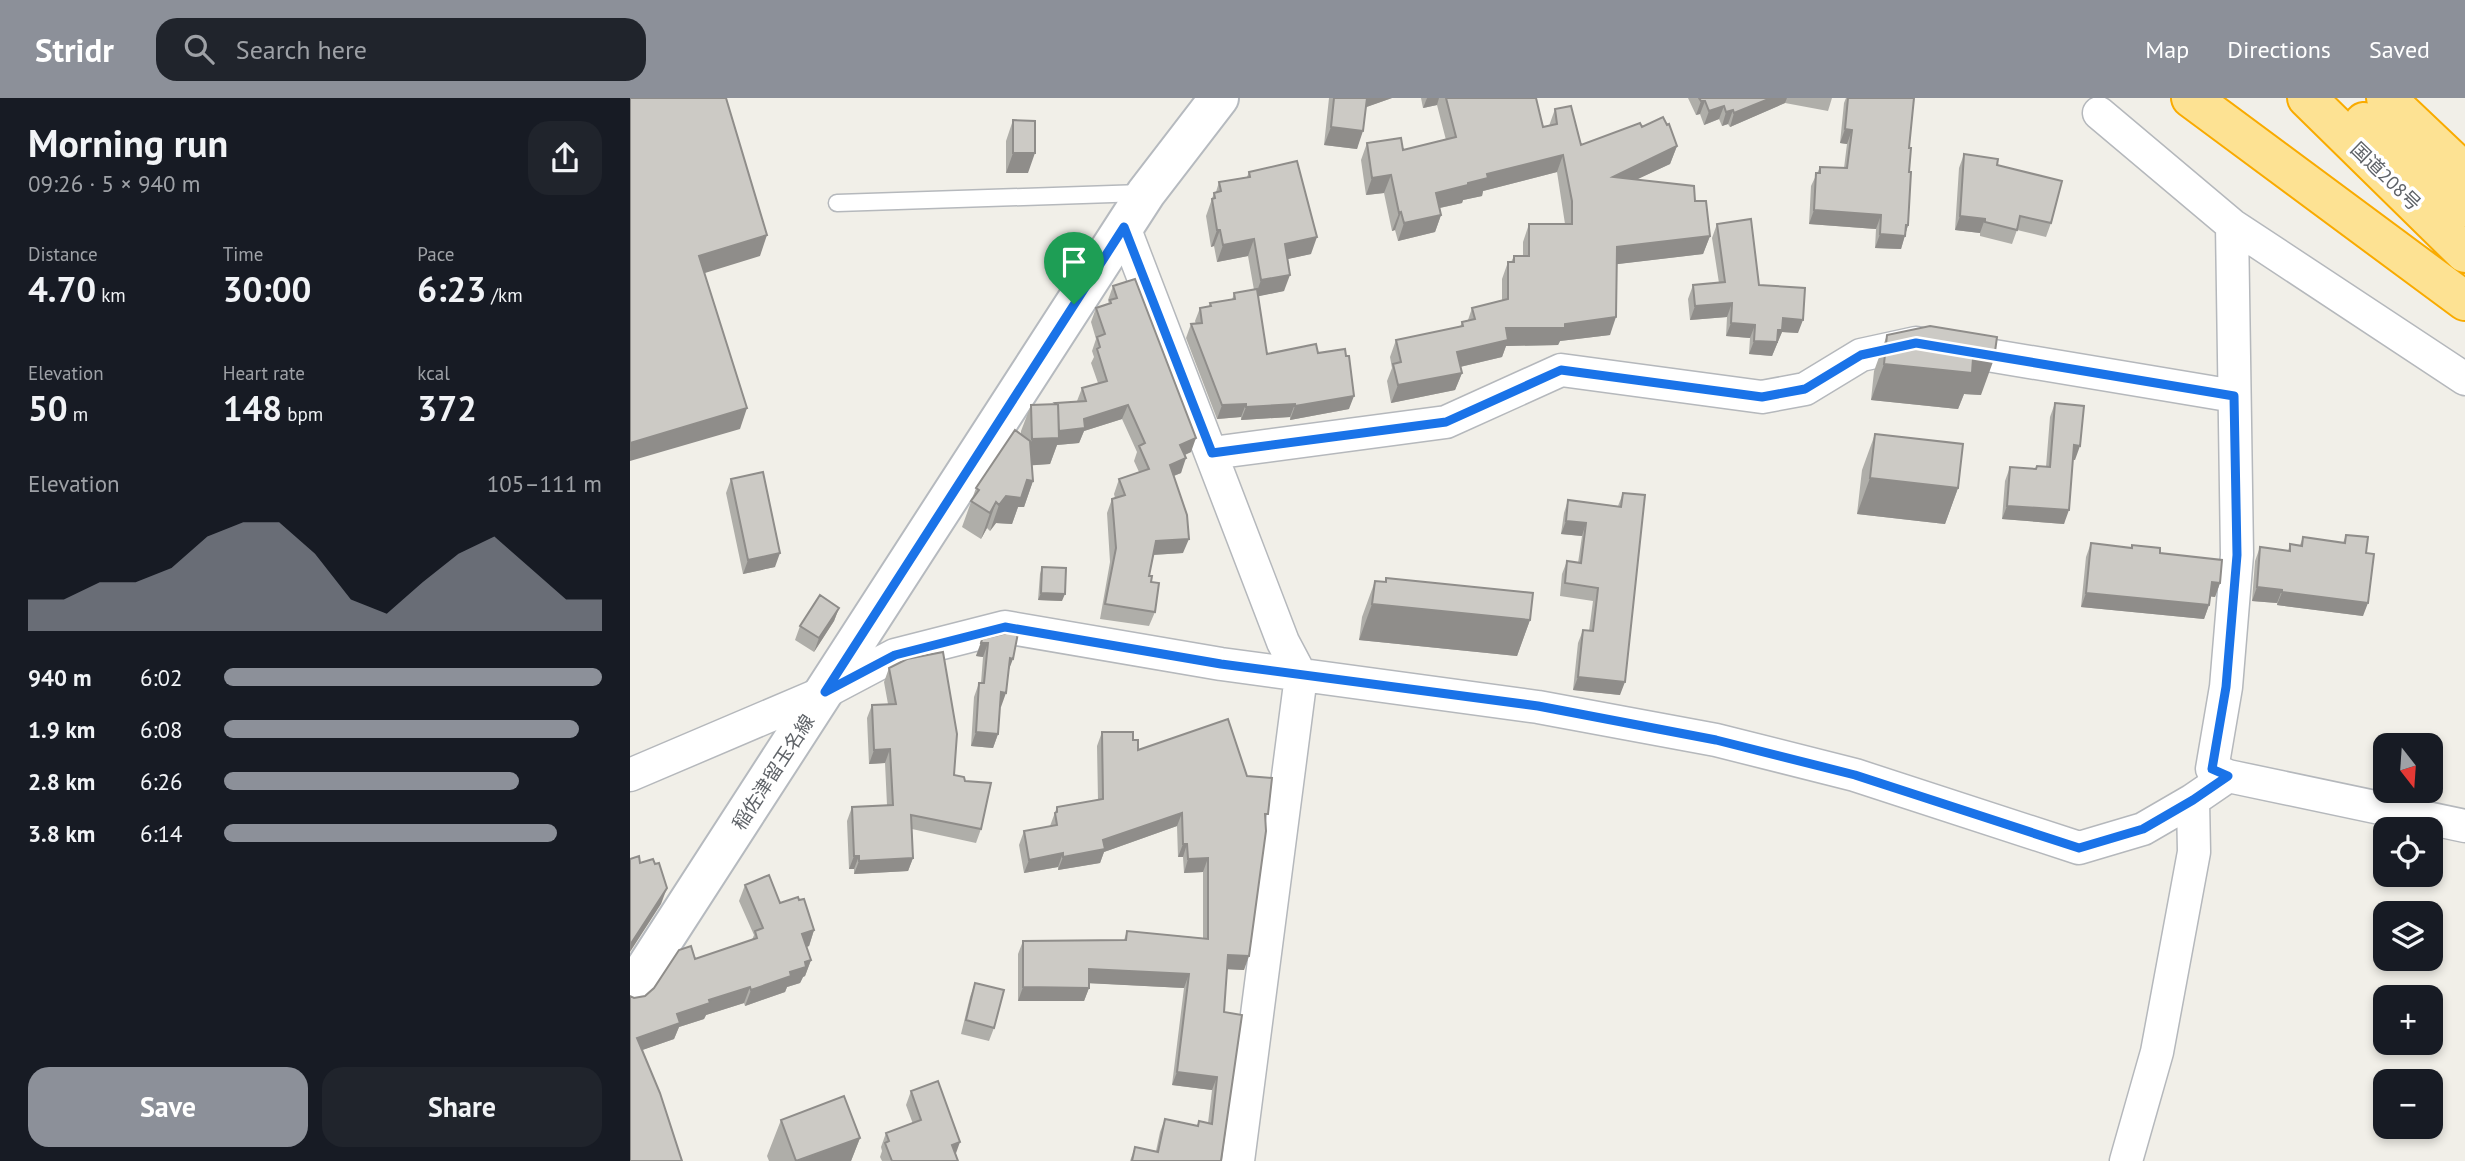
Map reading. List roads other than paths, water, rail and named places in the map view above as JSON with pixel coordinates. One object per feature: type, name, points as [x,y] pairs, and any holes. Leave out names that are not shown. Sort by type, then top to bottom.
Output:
[{"type":"highway","points":[[2191,98],[2465,301]]},
{"type":"highway","name":"国道208号","points":[[2308,98],[2465,253]]},
{"type":"highway","name":"国道208号","points":[[2336,98],[2465,207]]},
{"type":"highway","points":[[2386,98],[2465,173]]},
{"type":"main road","name":"稲佐津留玉名線","points":[[630,992],[1146,193],[1219,98]]},
{"type":"street","points":[[2099,113],[2232,225],[2465,379]]},
{"type":"street","points":[[2232,225],[2237,555],[2226,687],[2212,769],[2228,776],[2465,826]]},
{"type":"street","points":[[1124,227],[1283,642],[1301,676],[1238,1161]]},
{"type":"street","points":[[1212,453],[1446,422],[1561,370],[1762,397],[1805,389],[1861,355],[1916,343],[2234,396]]},
{"type":"street","points":[[630,775],[825,692],[895,655],[1005,627],[1301,676],[1538,706],[1716,740],[1855,775],[2079,848],[2143,829],[2228,776]]},
{"type":"street","points":[[2126,1161],[2157,1052],[2194,852],[2193,800]]},
{"type":"lane","points":[[837,203],[1146,193]]}]
